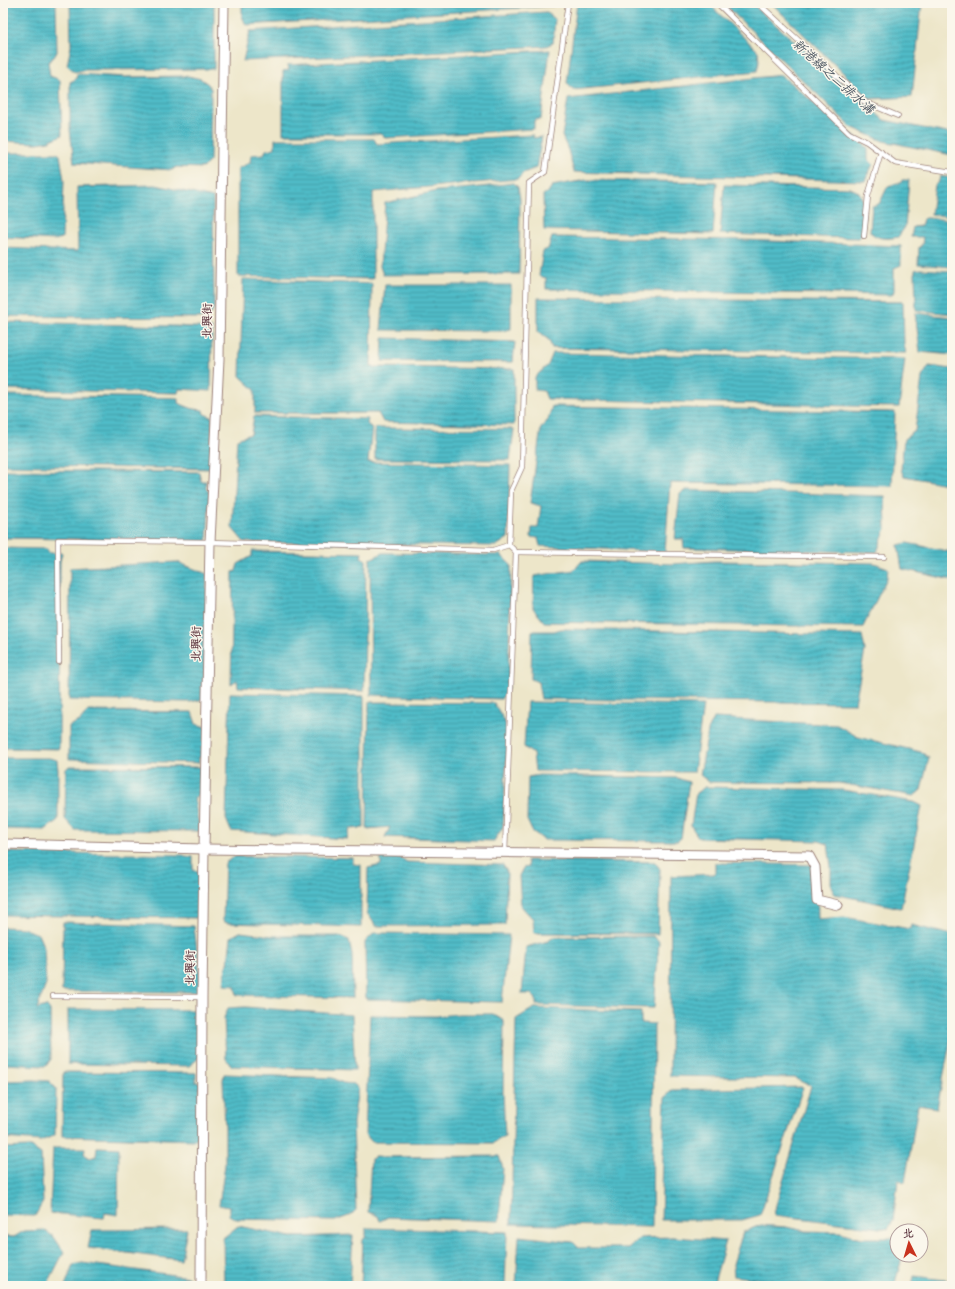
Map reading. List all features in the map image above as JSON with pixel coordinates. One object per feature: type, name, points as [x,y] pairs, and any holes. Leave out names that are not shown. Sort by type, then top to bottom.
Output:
[{"type":"street","name":"北興街","points":[[201,1286],[204,849],[210,542],[219,359],[224,3]]},
{"type":"street","points":[[3,844],[204,849],[809,856],[815,867],[817,900],[838,904]]},
{"type":"lane","points":[[568,3],[545,172],[529,183],[522,467],[511,491],[509,545],[516,552],[884,557]]},
{"type":"lane","points":[[717,3],[849,133],[867,142],[895,163],[952,172]]},
{"type":"lane","points":[[758,3],[865,102],[898,116]]},
{"type":"lane","points":[[864,236],[868,196],[881,152]]},
{"type":"lane","points":[[59,662],[58,540],[210,542],[493,550],[509,545]]},
{"type":"lane","points":[[505,853],[516,552]]},
{"type":"lane","points":[[53,996],[202,997]]},
{"type":"water","points":[[3,3],[56,3],[57,52],[48,62],[50,76],[60,80],[62,135],[49,141],[37,143],[3,141]]},
{"type":"water","points":[[70,3],[214,3],[214,69],[83,70],[75,72],[67,65],[71,46]]},
{"type":"water","points":[[242,3],[555,3],[554,6],[246,25],[242,16]]},
{"type":"water","points":[[577,3],[708,3],[758,51],[759,62],[757,71],[573,90],[567,83]]},
{"type":"water","points":[[723,3],[751,3],[884,120],[952,134],[952,155],[883,141],[851,127]]},
{"type":"water","points":[[771,3],[922,3],[912,97],[870,99]]},
{"type":"water","points":[[547,12],[555,19],[553,43],[546,46],[243,61],[250,31]]},
{"type":"water","points":[[550,50],[541,119],[534,120],[534,129],[385,138],[382,134],[283,134],[283,71],[289,70],[288,65]]},
{"type":"water","points":[[77,74],[125,77],[188,76],[201,79],[208,84],[211,89],[210,161],[203,168],[176,167],[172,170],[74,163],[70,130],[70,82],[76,79]]},
{"type":"water","points":[[781,75],[868,148],[868,159],[873,164],[865,181],[574,172],[568,150],[562,136],[568,99]]},
{"type":"water","points":[[533,135],[533,138],[542,137],[536,168],[523,173],[518,179],[373,192],[373,279],[238,276],[238,168],[250,163],[251,155],[264,154],[266,150],[275,148],[275,139],[374,139],[377,144]]},
{"type":"water","points":[[3,153],[57,153],[60,155],[64,180],[62,238],[55,240],[3,237]]},
{"type":"water","points":[[940,176],[952,178],[952,217],[931,214],[935,185],[939,181]]},
{"type":"water","points":[[586,180],[717,182],[713,234],[544,230],[543,195],[548,192],[552,186]]},
{"type":"water","points":[[902,180],[909,180],[905,227],[898,237],[880,238],[870,232],[872,206],[879,204],[888,186],[901,183]]},
{"type":"water","points":[[514,183],[518,187],[520,199],[519,274],[383,275],[380,266],[385,203],[437,191]]},
{"type":"water","points":[[156,185],[213,198],[214,307],[211,314],[204,318],[3,316],[3,248],[78,251],[77,187]]},
{"type":"water","points":[[724,185],[850,188],[859,192],[864,203],[864,233],[858,238],[720,234]]},
{"type":"water","points":[[923,219],[952,220],[952,267],[918,264],[919,247],[922,245],[923,237],[911,237],[913,227],[921,226]]},
{"type":"water","points":[[552,237],[744,240],[901,246],[901,265],[894,268],[894,291],[892,295],[546,289],[546,278],[539,276],[543,251],[548,249]]},
{"type":"water","points":[[915,270],[952,271],[952,314],[916,310]]},
{"type":"water","points":[[243,279],[372,284],[371,367],[514,369],[514,425],[383,422],[378,413],[255,413],[255,390],[240,376]]},
{"type":"water","points":[[385,285],[511,285],[511,329],[502,331],[381,330]]},
{"type":"water","points":[[538,298],[903,302],[904,345],[906,353],[552,348],[549,340],[538,332]]},
{"type":"water","points":[[915,313],[952,317],[952,355],[920,352]]},
{"type":"water","points":[[3,322],[212,328],[211,391],[179,389],[178,393],[3,389]]},
{"type":"water","points":[[383,338],[515,342],[513,362],[382,361]]},
{"type":"water","points":[[553,353],[905,359],[899,407],[547,399],[544,391],[535,390],[535,377],[548,365]]},
{"type":"water","points":[[929,366],[952,369],[952,485],[904,476],[901,470],[904,439],[915,431],[922,377]]},
{"type":"water","points":[[3,395],[178,398],[178,403],[193,409],[203,410],[204,414],[212,417],[211,469],[3,465]]},
{"type":"water","points":[[552,406],[895,412],[892,486],[670,483],[665,552],[540,546],[538,538],[531,537],[532,528],[538,528],[541,506],[530,503],[541,428],[548,420]]},
{"type":"water","points":[[254,416],[368,419],[367,424],[372,428],[368,462],[510,465],[508,538],[496,546],[244,542],[232,528],[237,439],[251,434]]},
{"type":"water","points":[[375,428],[514,429],[510,460],[375,459]]},
{"type":"water","points":[[3,470],[199,472],[201,481],[206,481],[206,489],[210,492],[207,541],[3,538]]},
{"type":"water","points":[[686,490],[885,496],[886,528],[877,552],[684,548],[683,539],[675,539],[680,494]]},
{"type":"water","points":[[907,543],[952,552],[952,580],[902,569],[898,545]]},
{"type":"water","points":[[3,548],[47,549],[49,553],[62,553],[60,561],[59,749],[3,748]]},
{"type":"water","points":[[252,551],[362,553],[361,557],[366,560],[364,691],[238,687],[237,680],[231,684],[233,572],[236,571],[238,564],[252,556]]},
{"type":"water","points":[[383,553],[501,555],[511,565],[508,689],[501,699],[371,695],[370,559]]},
{"type":"water","points":[[582,561],[673,564],[714,561],[874,563],[888,568],[887,578],[863,627],[544,622],[533,608],[534,576],[574,570]]},
{"type":"water","points":[[177,562],[207,574],[204,699],[190,702],[69,700],[70,568]]},
{"type":"water","points":[[561,629],[862,635],[865,650],[855,703],[541,699],[538,682],[531,679],[532,631],[554,631]]},
{"type":"water","points":[[230,693],[364,696],[364,828],[350,829],[347,839],[231,831],[226,819]]},
{"type":"water","points":[[369,702],[494,703],[508,727],[503,827],[494,841],[385,837],[390,827],[367,829]]},
{"type":"water","points":[[527,702],[703,705],[694,772],[535,771],[533,754],[524,747]]},
{"type":"water","points":[[88,711],[192,712],[196,724],[206,727],[204,757],[199,757],[199,763],[69,759],[69,726],[80,721]]},
{"type":"water","points":[[714,718],[837,725],[858,737],[921,752],[929,758],[921,790],[914,796],[839,783],[709,782],[700,775],[709,726]]},
{"type":"water","points":[[3,758],[49,758],[57,760],[58,820],[45,830],[3,829]]},
{"type":"water","points":[[69,766],[204,767],[204,791],[194,798],[200,831],[75,830],[65,819],[66,769]]},
{"type":"water","points":[[539,775],[677,778],[689,782],[681,838],[678,841],[544,840],[532,831],[527,820],[528,777]]},
{"type":"water","points":[[705,787],[843,790],[914,802],[922,806],[901,908],[834,894],[831,886],[831,867],[828,844],[819,841],[699,838],[691,826],[696,793]]},
{"type":"water","points":[[3,852],[184,855],[193,857],[193,870],[203,872],[200,918],[3,915]]},
{"type":"water","points":[[235,856],[353,858],[353,864],[361,865],[361,927],[227,923],[223,921],[225,863]]},
{"type":"water","points":[[381,858],[401,858],[407,862],[503,865],[507,872],[505,925],[376,926],[367,913],[368,868],[381,865]]},
{"type":"water","points":[[527,860],[655,862],[660,869],[658,934],[534,933],[533,919],[521,906],[519,876],[523,868],[528,867]]},
{"type":"water","points":[[715,863],[817,865],[818,919],[844,917],[910,929],[911,925],[952,935],[952,1033],[937,1108],[918,1105],[905,1182],[898,1180],[893,1221],[892,1223],[889,1223],[888,1229],[774,1215],[811,1086],[795,1078],[670,1076],[671,876],[715,874]]},
{"type":"water","points":[[63,922],[194,926],[202,992],[62,991]]},
{"type":"water","points":[[3,927],[23,928],[38,934],[44,948],[46,984],[37,1009],[46,1006],[50,1011],[51,1059],[46,1066],[3,1064]]},
{"type":"water","points":[[240,932],[273,936],[339,936],[349,940],[352,954],[353,998],[237,995],[235,986],[224,985],[231,937]]},
{"type":"water","points":[[374,933],[509,935],[502,1002],[366,999],[365,942]]},
{"type":"water","points":[[653,936],[659,941],[654,1008],[536,1005],[536,999],[531,994],[522,994],[526,947],[548,941],[554,937]]},
{"type":"water","points":[[245,1007],[352,1015],[355,1070],[232,1066],[226,1059],[224,1018],[228,1008]]},
{"type":"water","points":[[534,1008],[641,1012],[641,1023],[654,1024],[652,1227],[511,1224],[516,1019]]},
{"type":"water","points":[[68,1009],[201,1010],[199,1058],[189,1066],[68,1064]]},
{"type":"water","points":[[493,1014],[504,1021],[503,1092],[505,1136],[493,1143],[372,1142],[365,1134],[370,1015],[436,1016]]},
{"type":"water","points":[[63,1072],[196,1073],[196,1082],[200,1083],[197,1139],[62,1136]]},
{"type":"water","points":[[224,1074],[333,1078],[343,1083],[354,1084],[358,1088],[353,1123],[356,1210],[351,1215],[335,1221],[236,1219],[229,1215],[229,1207],[219,1205],[225,1165]]},
{"type":"water","points":[[3,1081],[49,1081],[56,1088],[55,1135],[41,1141],[3,1138]]},
{"type":"water","points":[[803,1087],[760,1215],[742,1220],[661,1220],[665,1098],[672,1090]]},
{"type":"water","points":[[31,1147],[41,1154],[43,1202],[35,1216],[3,1215],[3,1148]]},
{"type":"water","points":[[97,1147],[119,1148],[118,1215],[105,1213],[104,1218],[50,1213],[53,1148],[85,1148],[84,1154],[90,1158],[96,1156]]},
{"type":"water","points":[[499,1156],[503,1168],[499,1221],[388,1217],[380,1221],[378,1216],[368,1212],[371,1159],[376,1157]]},
{"type":"water","points":[[761,1225],[786,1227],[805,1231],[840,1232],[862,1238],[889,1238],[889,1263],[901,1263],[894,1286],[812,1286],[734,1276],[733,1264],[743,1232]]},
{"type":"water","points":[[238,1226],[292,1237],[353,1235],[350,1286],[224,1286],[223,1238]]},
{"type":"water","points":[[366,1228],[507,1232],[505,1286],[361,1286],[363,1240],[366,1236]]},
{"type":"water","points":[[187,1229],[181,1260],[88,1248],[92,1230]]},
{"type":"water","points":[[44,1230],[54,1237],[64,1252],[47,1285],[3,1286],[3,1236],[14,1237],[24,1231]]},
{"type":"water","points":[[519,1236],[573,1242],[579,1248],[628,1248],[640,1238],[673,1237],[726,1241],[713,1286],[516,1286]]},
{"type":"water","points":[[82,1263],[189,1277],[191,1283],[197,1284],[197,1286],[65,1286],[73,1265]]},
{"type":"water","points":[[914,1276],[952,1281],[952,1286],[912,1286]]},
{"type":"water label","name":"新港線之二排水溝","points":[[834,76]]}]
